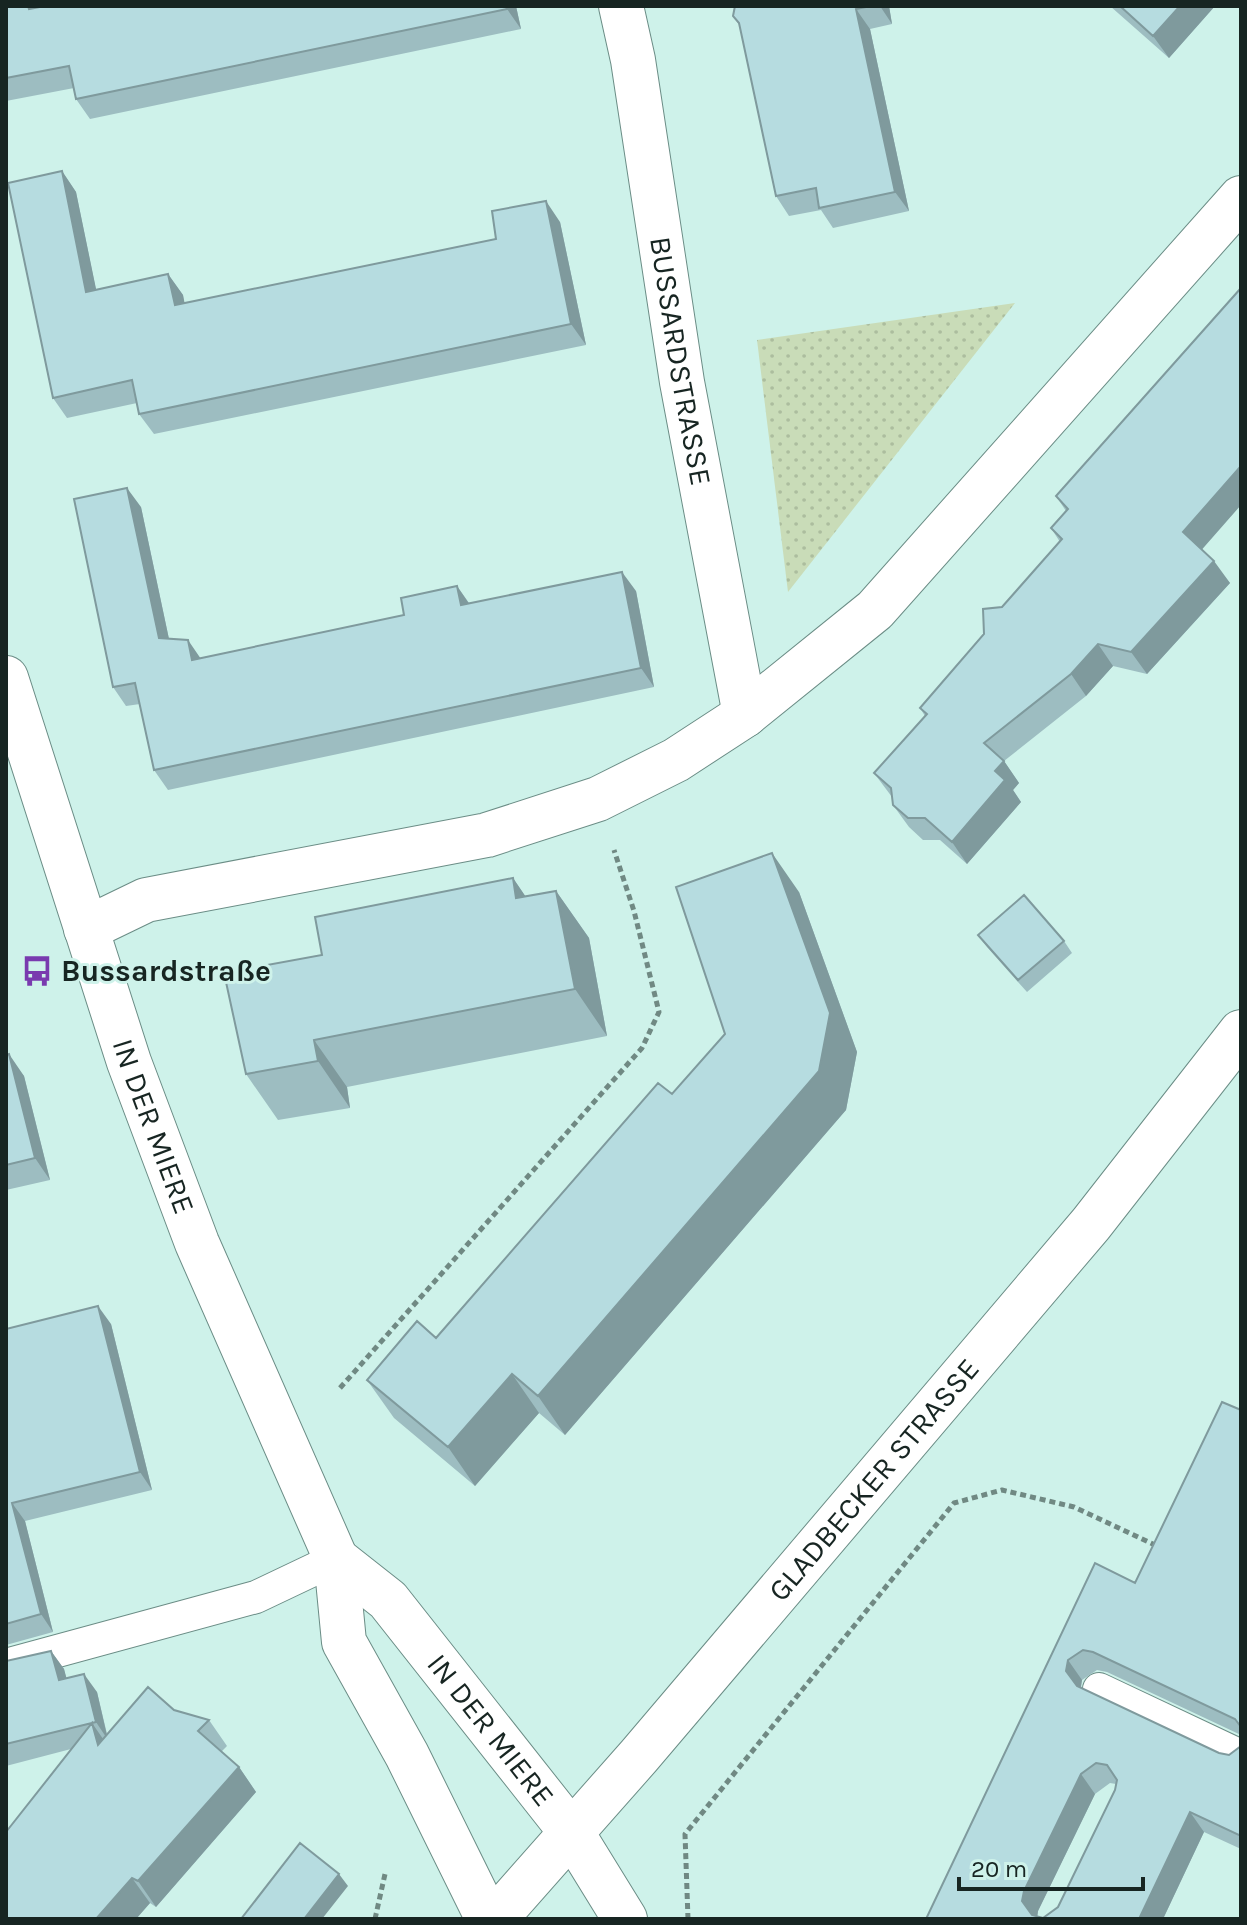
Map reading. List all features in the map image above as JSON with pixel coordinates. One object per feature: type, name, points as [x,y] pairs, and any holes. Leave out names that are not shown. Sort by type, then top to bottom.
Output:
[{"type":"street","name":"BUSSARDSTRASSE","points":[[621,6],[633,60],[682,382],[745,715]]},
{"type":"street","points":[[86,929],[146,900],[487,835],[598,799],[676,760],[745,715],[875,610],[1241,198]]},
{"type":"street","name":"IN DER MIERE","points":[[6,678],[129,1062],[197,1243],[336,1559],[344,1642],[407,1755],[488,1919]]},
{"type":"street","name":"GLADBECKER STRASSE","points":[[495,1919],[572,1833],[1091,1224],[1241,1032]]},
{"type":"street","name":"IN DER MIERE","points":[[336,1559],[388,1600],[572,1833],[625,1919]]},
{"type":"lane","points":[[6,1665],[256,1597],[336,1559]]},
{"type":"lane","points":[[1099,1689],[1241,1756]]},
{"type":"path","points":[[340,1388],[642,1048],[659,1012],[634,911],[598,799]]},
{"type":"path","points":[[688,1919],[685,1834],[954,1503],[1002,1490],[1074,1507],[1171,1553]]},
{"type":"path","points":[[375,1919],[385,1874]]},
{"type":"green space","points":[[1015,303],[788,592],[757,340]]},
{"type":"building","points":[[6,6],[28,6],[29,9],[45,6],[506,6],[507,9],[76,99],[69,66],[6,78]]},
{"type":"building","points":[[735,6],[871,6],[856,9],[895,192],[819,208],[816,188],[776,196],[739,23],[733,16]]},
{"type":"building","points":[[1120,6],[1180,6],[1153,36]]},
{"type":"building","points":[[62,171],[86,292],[168,274],[175,305],[496,239],[492,211],[546,201],[571,324],[139,414],[132,380],[53,398],[8,183]]},
{"type":"building","points":[[1241,288],[1241,466],[1183,532],[1214,561],[1131,652],[1098,644],[1071,674],[984,743],[1004,761],[995,771],[1005,780],[952,842],[925,818],[908,818],[893,805],[891,788],[874,773],[927,714],[920,708],[984,634],[983,609],[1002,607],[1062,539],[1051,528],[1068,509],[1056,496]]},
{"type":"building","points":[[127,488],[159,638],[188,640],[192,660],[404,615],[401,598],[457,586],[461,605],[622,572],[641,668],[154,770],[135,683],[113,687],[74,499]]},
{"type":"building","points":[[772,853],[830,1013],[819,1071],[538,1396],[512,1374],[448,1447],[367,1380],[417,1321],[436,1338],[658,1083],[672,1094],[725,1034],[676,887]]},
{"type":"building","points":[[513,878],[516,898],[556,891],[575,989],[314,1040],[318,1061],[246,1074],[226,982],[269,975],[267,965],[322,955],[315,917]]},
{"type":"building","points":[[1024,895],[1064,941],[1018,980],[978,935]]},
{"type":"building","points":[[9,1054],[35,1158],[6,1165],[6,1055]]},
{"type":"building","points":[[98,1306],[140,1472],[12,1503],[41,1614],[6,1624],[6,1329]]},
{"type":"building","points":[[1222,1402],[1241,1410],[1241,1727],[1235,1719],[1093,1652],[1083,1650],[1068,1660],[1066,1671],[1077,1686],[1219,1753],[1229,1755],[1241,1746],[1241,1836],[1190,1812],[1139,1919],[926,1919],[1095,1563],[1135,1583]],"holes":[[[1096,1763],[1107,1765],[1117,1780],[1115,1790],[1058,1907],[1043,1918],[1032,1915],[1022,1901],[1024,1891],[1081,1774]]]},
{"type":"building","points":[[51,1651],[59,1680],[84,1674],[96,1722],[6,1744],[6,1661]]},
{"type":"building","points":[[148,1687],[174,1710],[209,1720],[198,1731],[239,1767],[138,1881],[132,1878],[96,1919],[6,1919],[6,1832],[92,1723],[98,1745]]},
{"type":"building","points":[[300,1843],[339,1874],[304,1919],[241,1919]]},
{"type":"place","name":"Bussardstraße","points":[[37,971]]}]
